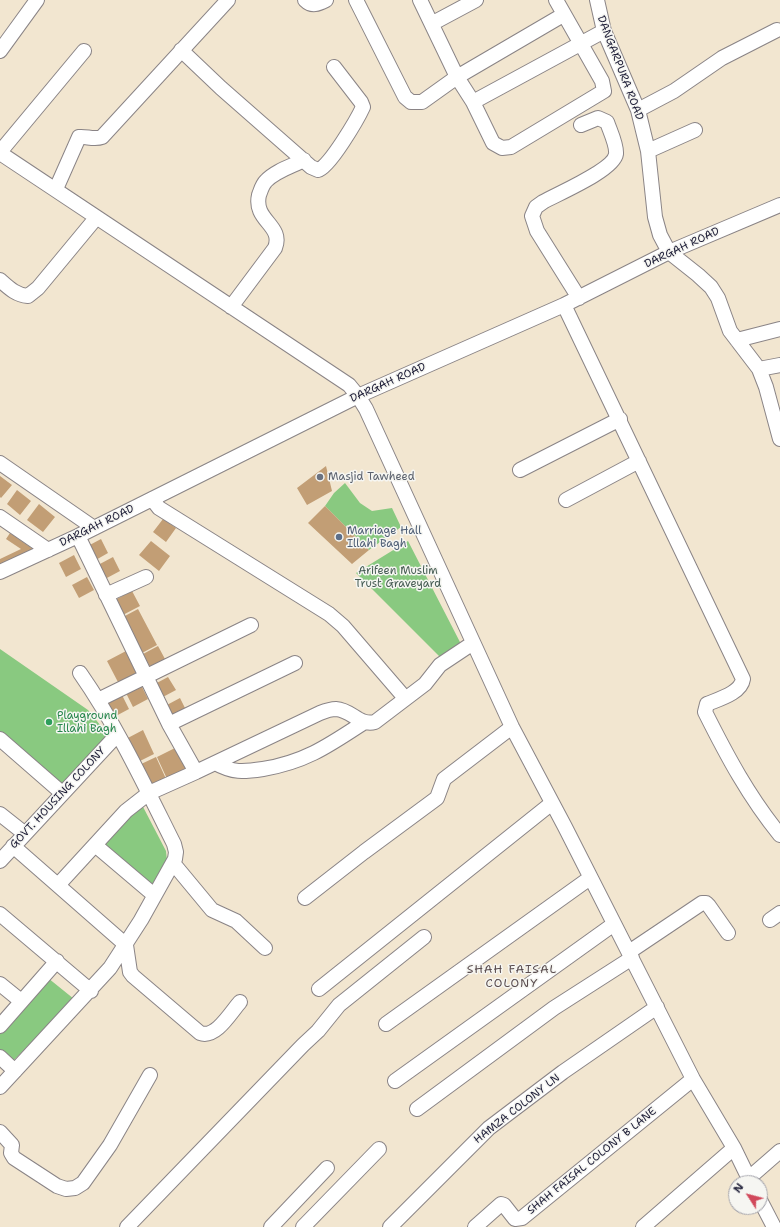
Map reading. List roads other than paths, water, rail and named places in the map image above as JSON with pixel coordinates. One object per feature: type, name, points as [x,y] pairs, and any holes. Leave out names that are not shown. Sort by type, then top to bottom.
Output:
[{"type":"street","points":[[0,51],[37,0]]},
{"type":"street","points":[[56,189],[78,138],[84,136],[98,139],[102,137],[228,0]]},
{"type":"street","points":[[305,0],[308,3],[316,5],[326,0]]},
{"type":"street","points":[[356,0],[406,97],[411,102],[422,102],[457,77],[563,15]]},
{"type":"street","points":[[420,0],[433,24],[457,77],[473,102],[492,143],[502,148],[511,147],[604,91],[602,80],[563,15],[556,0]]},
{"type":"street","points":[[433,24],[476,0]]},
{"type":"street","name":"DANGARPURA ROAD","points":[[597,0],[604,31],[638,110],[648,152],[655,217],[660,235],[669,252]]},
{"type":"street","points":[[638,110],[674,92],[722,58],[777,30]]},
{"type":"street","points":[[473,102],[604,31]]},
{"type":"street","points":[[182,50],[221,88],[314,169],[321,170],[331,158],[362,107],[361,102],[334,67]]},
{"type":"street","points":[[84,51],[0,152],[56,189],[96,218],[348,385],[358,396],[512,727],[693,1079],[734,1148],[747,1175]]},
{"type":"street","points":[[579,298],[537,231],[532,216],[536,207],[543,202],[602,170],[614,160],[616,150],[608,122],[602,118],[598,118],[580,125]]},
{"type":"street","points":[[648,152],[695,130]]},
{"type":"street","points":[[231,307],[275,248],[278,240],[277,233],[258,208],[261,188],[271,177],[304,160]]},
{"type":"street","name":"DARGAH ROAD","points":[[0,572],[78,536],[358,396],[564,305],[669,252],[780,205]]},
{"type":"street","points":[[0,280],[21,296],[28,296],[38,288],[96,218]]},
{"type":"street","points":[[669,252],[711,287],[718,298],[730,331],[759,369],[766,387],[780,439]]},
{"type":"street","points":[[564,305],[620,419],[743,679],[742,684],[738,689],[707,704],[705,712],[740,780],[761,812],[780,835]]},
{"type":"street","points":[[737,340],[780,329]]},
{"type":"street","points":[[759,369],[780,365]]},
{"type":"street","points":[[520,470],[620,419]]},
{"type":"street","points":[[566,500],[639,460]]},
{"type":"street","points":[[0,463],[94,528]]},
{"type":"street","points":[[152,499],[159,508],[329,614],[343,626],[405,698]]},
{"type":"street","points":[[0,517],[48,550]]},
{"type":"street","points":[[78,536],[169,724],[196,772]]},
{"type":"street","points":[[106,595],[146,577]]},
{"type":"street","points":[[98,700],[251,626]]},
{"type":"street","points":[[59,884],[133,804],[148,793],[196,772],[320,713],[338,709],[363,723],[368,724],[375,722],[424,684],[440,665],[473,643]]},
{"type":"street","points":[[169,724],[295,663]]},
{"type":"street","points":[[0,1087],[110,968],[126,944],[173,863],[176,852],[174,844],[117,735],[98,700],[80,673]]},
{"type":"street","points":[[215,763],[227,770],[234,771],[257,770],[290,763],[323,750],[363,723]]},
{"type":"street","points":[[305,898],[437,798],[444,779],[512,727]]},
{"type":"street","name":"GOVT. HOUSING COLONY","points":[[0,862],[24,833],[117,735]]},
{"type":"street","points":[[0,740],[62,793]]},
{"type":"street","points":[[319,989],[552,803]]},
{"type":"street","points":[[0,814],[24,833]]},
{"type":"street","points":[[95,845],[154,895]]},
{"type":"street","points":[[13,846],[59,884],[126,944],[130,972],[133,976],[200,1033],[205,1035],[210,1034],[220,1026],[240,1002]]},
{"type":"street","points":[[173,863],[212,910],[236,921],[265,948]]},
{"type":"street","points":[[386,1024],[590,878]]},
{"type":"street","points":[[418,1109],[554,1008],[702,903],[706,903],[709,906],[728,933]]},
{"type":"street","points":[[0,914],[90,990]]},
{"type":"street","points":[[395,1081],[614,924]]},
{"type":"street","points":[[127,1227],[318,1031],[339,1005],[424,937]]},
{"type":"street","points":[[0,1026],[57,961]]},
{"type":"street","points":[[0,984],[21,1001]]},
{"type":"street","name":"HAMZA COLONY LN","points":[[390,1227],[489,1128],[563,1072],[657,1007]]},
{"type":"street","points":[[0,1057],[15,1071]]},
{"type":"street","points":[[0,1132],[12,1145],[12,1153],[14,1158],[50,1183],[66,1189],[75,1188],[83,1184],[110,1145],[150,1075]]},
{"type":"street","name":"SHAH FAISAL COLONY B LANE","points":[[475,1227],[500,1204],[504,1205],[515,1219],[522,1218],[693,1079]]},
{"type":"street","points":[[643,1227],[734,1148]]},
{"type":"street","points":[[303,1227],[379,1149]]},
{"type":"street","points":[[756,1175],[780,1151]]},
{"type":"street","points":[[271,1227],[327,1168]]},
{"type":"street","points":[[768,1215],[774,1227]]},
{"type":"place","name":"Masjid Tawheed","points":[[320,477]]},
{"type":"place","name":"Marriage Hall Illahi Bagh","points":[[339,537]]},
{"type":"place","name":"Playground Illahi Bagh","points":[[49,722]]},
{"type":"district","name":"SHAH FAISAL COLONY","points":[[512,977]]},
{"type":"park label","name":"Arifeen Muslim Trust Graveyard","points":[[398,577]]}]
